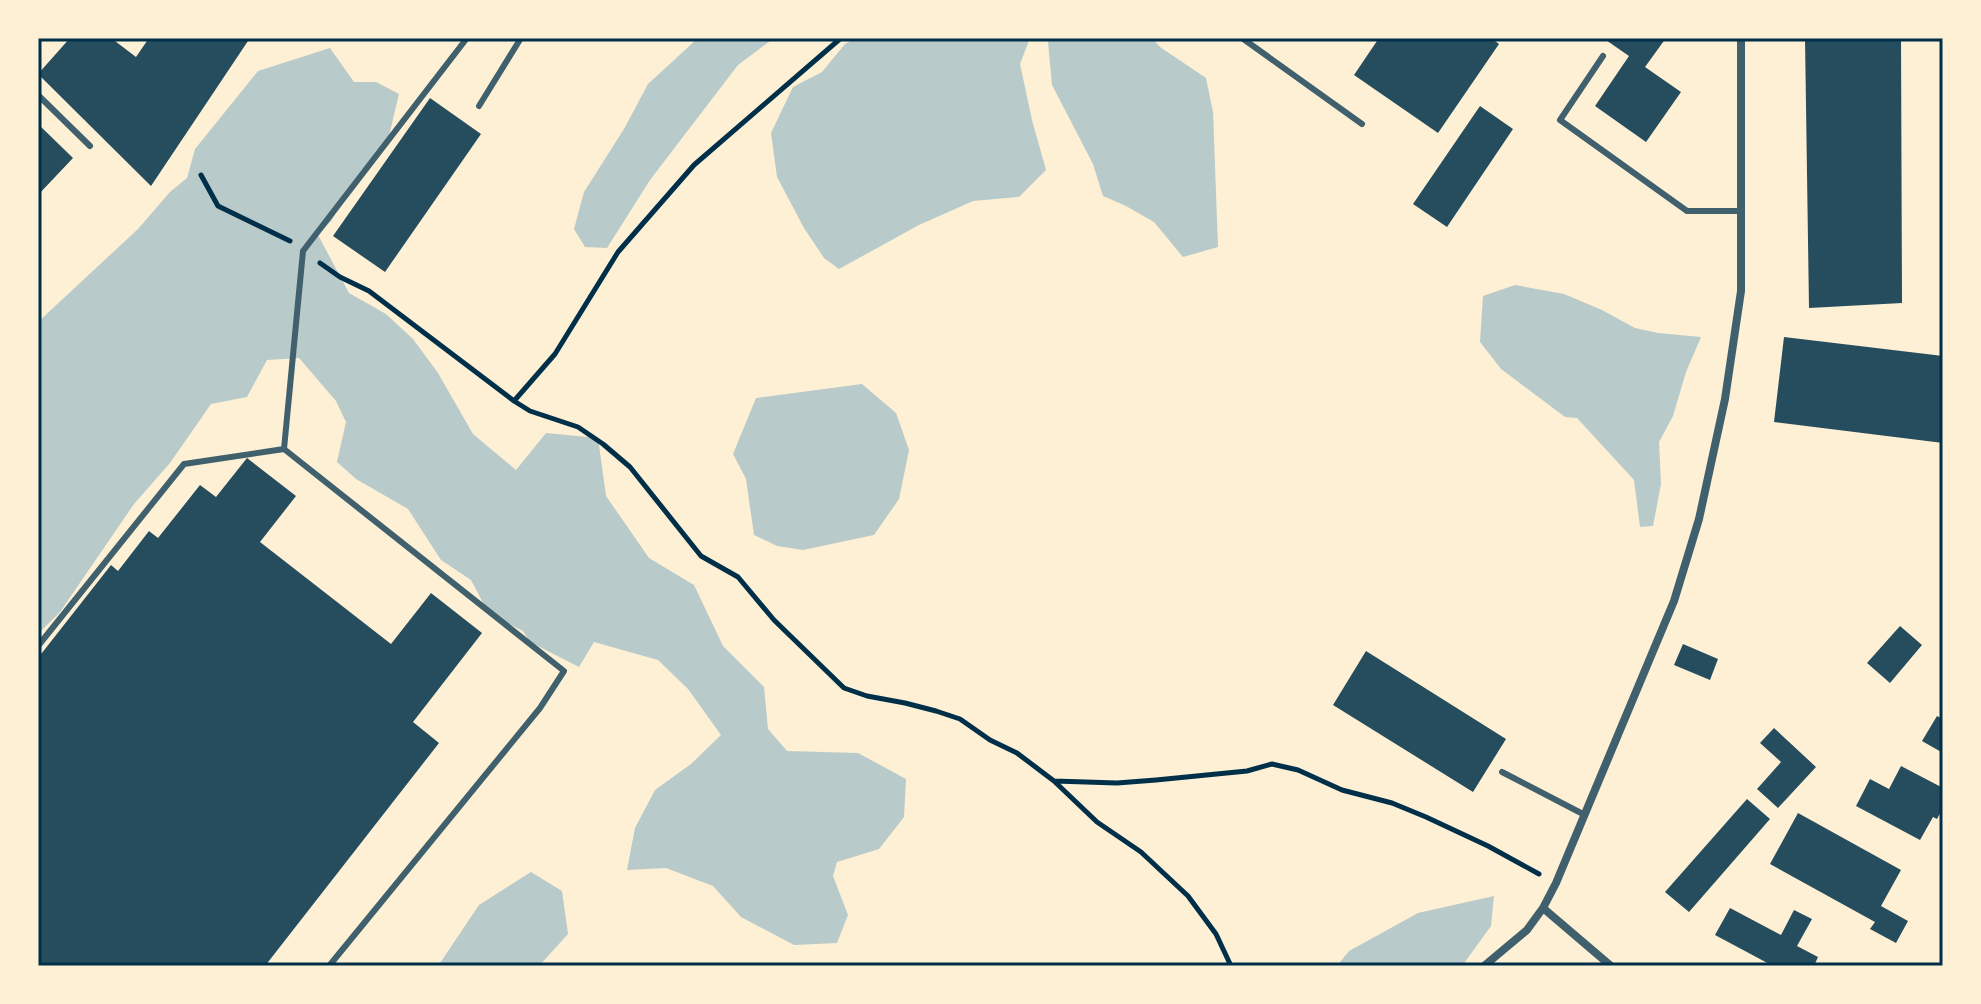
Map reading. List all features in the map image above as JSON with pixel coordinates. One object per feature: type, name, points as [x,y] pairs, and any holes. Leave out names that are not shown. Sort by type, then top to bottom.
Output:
[{"type":"street","points":[[1484,966],[1527,930],[1556,883],[1674,601],[1699,519],[1725,399],[1741,291],[1741,38]]},
{"type":"street","points":[[1543,908],[1611,966]]},
{"type":"lane","points":[[284,449],[303,251],[467,38]]},
{"type":"lane","points":[[479,106],[521,38]]},
{"type":"lane","points":[[1242,38],[1362,124]]},
{"type":"lane","points":[[1603,56],[1560,120],[1687,211],[1741,211]]},
{"type":"lane","points":[[38,95],[90,146]]},
{"type":"lane","points":[[38,646],[184,464],[284,449],[564,671],[540,708],[329,966]]},
{"type":"lane","points":[[1502,772],[1583,814]]},
{"type":"path","points":[[514,401],[555,354],[618,252],[694,165],[841,38]]},
{"type":"path","points":[[201,175],[218,206],[285,238],[340,277],[369,291],[530,411],[578,427],[603,444],[630,467],[701,556],[738,577],[774,620],[844,688],[960,719],[990,740],[1017,753],[1054,781],[1097,822],[1141,852],[1188,896],[1216,934],[1231,966]]},
{"type":"path","points":[[1054,781],[1143,781],[1247,771],[1272,764],[1298,770],[1342,790],[1392,803],[1488,846],[1556,883]]},
{"type":"shaded area","points":[[698,38],[774,38],[738,65],[650,180],[607,248],[585,247],[574,229],[584,192],[648,84]]},
{"type":"shaded area","points":[[856,38],[1030,38],[1020,64],[1046,170],[1019,197],[973,201],[919,225],[839,269],[824,258],[777,177],[771,133],[793,87],[822,72],[845,44]]},
{"type":"shaded area","points":[[1049,38],[1152,38],[1160,47],[1206,78],[1213,112],[1218,247],[1183,257],[1154,222],[1103,196],[1093,164],[1052,85]]},
{"type":"shaded area","points":[[330,48],[354,82],[376,82],[399,94],[389,136],[357,177],[332,220],[318,235],[349,293],[386,314],[413,339],[438,373],[473,434],[516,470],[546,433],[598,438],[606,496],[649,558],[694,585],[723,646],[764,687],[768,729],[787,751],[858,753],[906,779],[904,817],[879,849],[837,862],[833,876],[848,915],[837,943],[794,945],[741,917],[713,886],[666,868],[627,870],[635,828],[655,790],[691,764],[721,735],[688,689],[658,660],[594,642],[579,667],[530,642],[523,631],[489,614],[471,580],[441,560],[408,509],[356,479],[337,462],[346,422],[336,401],[299,358],[267,360],[247,397],[211,404],[170,463],[134,504],[60,612],[38,634],[38,322],[138,229],[170,192],[187,178],[195,149],[258,71]]},
{"type":"shaded area","points":[[1515,285],[1564,294],[1635,328],[1701,337],[1686,372],[1673,416],[1659,442],[1661,484],[1653,526],[1640,527],[1634,480],[1577,418],[1565,417],[1501,369],[1480,342],[1483,296]]},
{"type":"shaded area","points":[[862,384],[896,413],[909,450],[899,499],[874,535],[803,550],[777,546],[754,535],[746,479],[733,454],[756,398]]},
{"type":"shaded area","points":[[531,872],[562,891],[568,934],[539,966],[438,966],[479,905]]},
{"type":"shaded area","points":[[1494,896],[1491,926],[1462,966],[1337,966],[1349,951],[1418,913]]},
{"type":"building","points":[[70,38],[111,38],[136,57],[149,38],[250,38],[151,186],[38,74]]},
{"type":"building","points":[[1379,38],[1491,38],[1499,44],[1438,133],[1354,75]]},
{"type":"building","points":[[1603,38],[1666,38],[1645,67],[1681,92],[1646,142],[1595,106],[1629,56]]},
{"type":"building","points":[[1805,38],[1901,38],[1902,303],[1809,308]]},
{"type":"building","points":[[430,98],[481,134],[385,272],[333,236]]},
{"type":"building","points":[[1480,106],[1513,129],[1447,227],[1413,204]]},
{"type":"building","points":[[38,124],[73,158],[38,195]]},
{"type":"building","points":[[1784,337],[1943,356],[1943,443],[1774,422]]},
{"type":"building","points":[[247,458],[296,496],[260,542],[391,644],[431,593],[482,633],[413,722],[439,743],[265,966],[38,966],[38,658],[111,565],[118,571],[149,531],[158,538],[200,485],[216,497]]},
{"type":"building","points":[[1900,626],[1922,645],[1890,683],[1867,663]]},
{"type":"building","points":[[1683,644],[1718,659],[1710,680],[1674,665]]},
{"type":"building","points":[[1366,651],[1506,739],[1473,792],[1333,705]]},
{"type":"building","points":[[1937,716],[1943,719],[1943,753],[1922,741]]},
{"type":"building","points":[[1774,728],[1816,767],[1778,808],[1757,789],[1781,762],[1760,743]]},
{"type":"building","points":[[1901,766],[1943,788],[1943,808],[1937,819],[1933,817],[1920,840],[1856,806],[1870,779],[1889,789]]},
{"type":"building","points":[[1747,799],[1770,819],[1689,912],[1665,892]]},
{"type":"building","points":[[1798,813],[1901,870],[1881,906],[1908,921],[1896,943],[1870,929],[1875,922],[1770,864]]},
{"type":"building","points":[[1730,908],[1781,935],[1794,910],[1812,919],[1797,946],[1818,957],[1814,966],[1773,966],[1715,935]]}]
